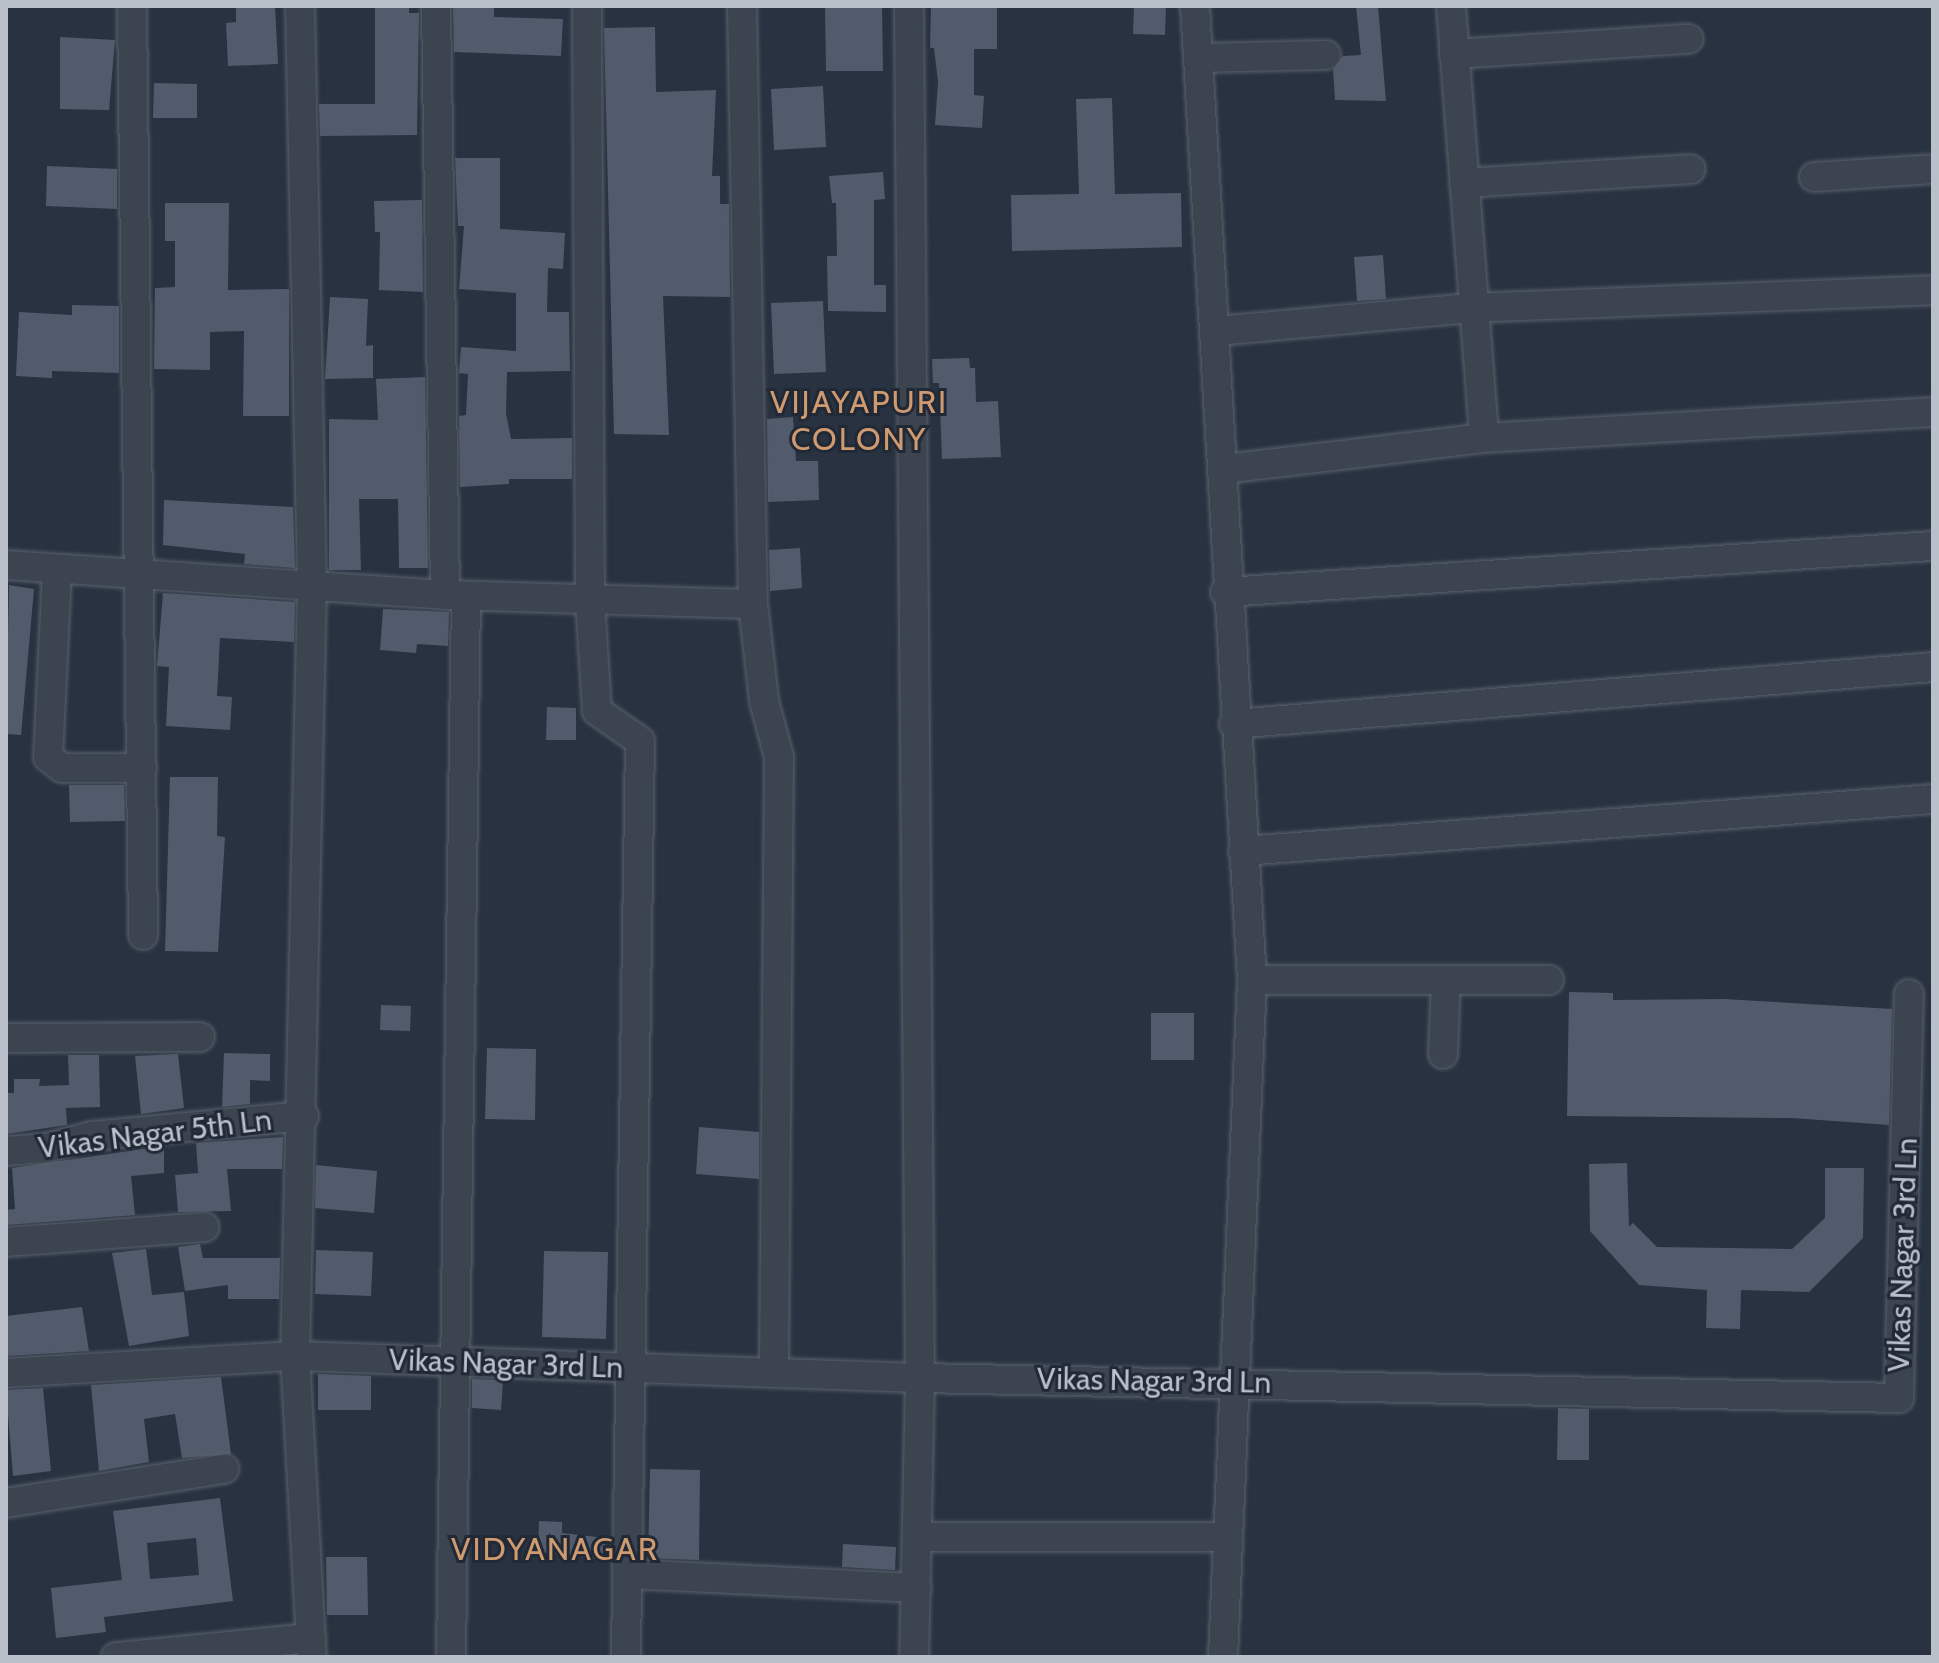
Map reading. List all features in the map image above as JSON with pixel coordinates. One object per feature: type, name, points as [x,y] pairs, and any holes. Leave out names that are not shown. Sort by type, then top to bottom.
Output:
[{"type":"street","points":[[132,6],[142,575],[143,935]]},
{"type":"street","points":[[116,1657],[312,1648],[295,1356],[304,1116],[312,586],[300,6]]},
{"type":"street","points":[[436,6],[456,596],[456,1362],[451,1657]]},
{"type":"street","points":[[587,6],[590,602],[597,711],[640,741],[626,1657]]},
{"type":"street","points":[[742,6],[753,604],[764,701],[779,757],[774,1373]]},
{"type":"street","points":[[909,6],[920,1378],[919,1537],[914,1657]]},
{"type":"street","points":[[1195,6],[1225,469],[1225,592],[1252,980],[1223,1657]]},
{"type":"street","points":[[1451,6],[1470,308],[1484,438]]},
{"type":"street","points":[[1454,54],[1689,39]]},
{"type":"street","points":[[1200,58],[1326,55]]},
{"type":"street","points":[[1464,183],[1691,169]]},
{"type":"street","points":[[1814,177],[1933,169]]},
{"type":"street","points":[[1217,331],[1470,308],[1933,290]]},
{"type":"street","points":[[1225,469],[1484,438],[1933,412]]},
{"type":"street","points":[[1225,592],[1933,546]]},
{"type":"street","points":[[6,565],[456,596],[753,604]]},
{"type":"street","points":[[57,569],[48,757],[62,768],[142,768]]},
{"type":"street","points":[[1234,724],[1933,667]]},
{"type":"street","points":[[1243,851],[1933,799]]},
{"type":"street","points":[[1252,980],[1549,980]]},
{"type":"street","points":[[1443,1054],[1446,980]]},
{"type":"street","name":"Vikas Nagar 3rd Ln","points":[[6,1373],[295,1356],[920,1378],[1236,1382],[1899,1398],[1909,994]]},
{"type":"street","points":[[6,1038],[200,1037]]},
{"type":"street","name":"Vikas Nagar 5th Ln","points":[[6,1151],[46,1148],[92,1136],[304,1116]]},
{"type":"street","points":[[6,1242],[204,1227]]},
{"type":"street","points":[[6,1503],[224,1469]]},
{"type":"street","points":[[919,1537],[1227,1537]]},
{"type":"street","points":[[628,1574],[917,1588]]},
{"type":"building","points":[[236,6],[275,6],[278,64],[228,66],[226,23],[236,22]]},
{"type":"building","points":[[375,6],[409,6],[409,13],[419,13],[417,135],[320,136],[319,104],[375,104]]},
{"type":"building","points":[[453,6],[494,6],[494,17],[563,19],[561,56],[454,52]]},
{"type":"building","points":[[931,6],[997,6],[997,49],[974,49],[974,95],[984,96],[982,128],[935,125],[938,82],[934,48],[930,48]]},
{"type":"building","points":[[1134,6],[1166,6],[1165,35],[1133,34]]},
{"type":"building","points":[[1356,6],[1378,6],[1386,101],[1335,100],[1333,70],[1343,56],[1361,55]]},
{"type":"building","points":[[825,7],[882,7],[883,71],[826,71]]},
{"type":"building","points":[[655,27],[656,92],[716,90],[712,176],[720,176],[720,204],[729,204],[730,297],[663,296],[669,435],[614,434],[604,28]]},
{"type":"building","points":[[60,37],[115,40],[109,110],[60,109]]},
{"type":"building","points":[[154,83],[197,84],[197,118],[153,118]]},
{"type":"building","points":[[823,86],[826,147],[774,150],[771,89]]},
{"type":"building","points":[[1112,98],[1115,194],[1181,193],[1182,247],[1012,251],[1011,195],[1079,194],[1076,99]]},
{"type":"building","points":[[455,158],[500,158],[500,229],[565,233],[563,269],[548,268],[547,312],[569,312],[570,371],[507,372],[506,413],[511,439],[572,438],[572,479],[509,479],[509,484],[460,487],[459,416],[466,415],[468,374],[459,373],[461,347],[516,351],[516,293],[459,289],[464,226],[458,226]]},
{"type":"building","points":[[47,166],[117,169],[117,209],[46,206]]},
{"type":"building","points":[[883,172],[885,199],[874,200],[874,285],[886,285],[886,312],[828,311],[827,256],[837,256],[836,203],[832,203],[829,176]]},
{"type":"building","points":[[422,200],[423,292],[379,290],[380,232],[375,232],[374,201]]},
{"type":"building","points":[[165,203],[229,203],[228,290],[289,289],[289,416],[243,416],[244,331],[210,332],[210,370],[154,369],[155,288],[175,287],[175,241],[165,241]]},
{"type":"building","points":[[1383,255],[1386,299],[1357,301],[1354,257]]},
{"type":"building","points":[[330,297],[368,299],[366,346],[373,345],[373,378],[325,379]]},
{"type":"building","points":[[823,301],[826,372],[774,374],[771,303]]},
{"type":"building","points":[[72,305],[119,306],[119,373],[52,371],[52,378],[16,376],[19,312],[72,315]]},
{"type":"building","points":[[969,358],[970,368],[975,368],[976,402],[998,401],[1001,457],[942,459],[939,383],[933,383],[932,359]]},
{"type":"building","points":[[425,377],[428,568],[399,568],[398,499],[359,499],[361,570],[329,570],[329,419],[378,420],[376,379]]},
{"type":"building","points":[[793,417],[796,461],[818,461],[819,500],[768,502],[767,419]]},
{"type":"building","points":[[164,500],[293,507],[295,568],[244,564],[245,554],[163,545]]},
{"type":"building","points":[[800,548],[802,588],[770,591],[769,550]]},
{"type":"building","points":[[9,585],[34,589],[21,735],[6,734]]},
{"type":"building","points":[[163,593],[295,602],[294,642],[220,638],[217,696],[232,697],[230,730],[166,726],[169,667],[157,666]]},
{"type":"building","points":[[383,609],[449,612],[448,646],[417,644],[416,653],[380,650]]},
{"type":"building","points":[[547,707],[576,708],[576,740],[546,740]]},
{"type":"building","points":[[170,777],[218,777],[217,836],[225,837],[218,952],[165,951]]},
{"type":"building","points":[[69,785],[124,785],[125,821],[70,822]]},
{"type":"building","points":[[1569,992],[1613,993],[1613,1000],[1724,999],[1892,1009],[1889,1125],[1792,1118],[1567,1116]]},
{"type":"building","points":[[381,1005],[411,1006],[410,1031],[380,1030]]},
{"type":"building","points":[[1151,1013],[1194,1013],[1194,1060],[1151,1060]]},
{"type":"building","points":[[487,1048],[536,1049],[535,1120],[485,1119]]},
{"type":"building","points":[[224,1053],[270,1054],[270,1081],[250,1080],[250,1104],[222,1107]]},
{"type":"building","points":[[178,1054],[184,1108],[141,1114],[135,1056]]},
{"type":"building","points":[[68,1055],[99,1055],[100,1107],[66,1108],[67,1125],[6,1134],[6,1093],[14,1093],[14,1079],[40,1079],[39,1086],[69,1085]]},
{"type":"building","points":[[699,1127],[759,1132],[759,1179],[696,1174]]},
{"type":"building","points":[[283,1137],[282,1169],[227,1169],[231,1211],[178,1212],[175,1175],[198,1173],[196,1143]]},
{"type":"building","points":[[164,1146],[164,1173],[131,1176],[135,1215],[6,1225],[6,1210],[15,1209],[12,1168]]},
{"type":"building","points":[[1627,1163],[1629,1227],[1633,1223],[1657,1247],[1792,1249],[1825,1218],[1825,1168],[1864,1168],[1863,1238],[1809,1292],[1741,1290],[1740,1329],[1706,1328],[1707,1290],[1639,1285],[1590,1231],[1589,1164]]},
{"type":"building","points":[[316,1165],[377,1171],[374,1213],[315,1208]]},
{"type":"building","points":[[200,1244],[203,1258],[280,1258],[279,1299],[228,1299],[228,1285],[185,1291],[178,1247]]},
{"type":"building","points":[[146,1249],[152,1295],[184,1292],[189,1336],[129,1346],[112,1253]]},
{"type":"building","points":[[316,1250],[373,1252],[371,1296],[315,1294]]},
{"type":"building","points":[[544,1251],[608,1252],[606,1339],[542,1337]]},
{"type":"building","points":[[82,1307],[89,1351],[6,1356],[6,1316]]},
{"type":"building","points":[[318,1374],[371,1376],[371,1410],[318,1410]]},
{"type":"building","points":[[221,1377],[231,1454],[182,1458],[175,1414],[144,1419],[149,1462],[99,1471],[91,1385]]},
{"type":"building","points":[[472,1379],[503,1380],[501,1410],[472,1408]]},
{"type":"building","points":[[43,1388],[51,1471],[13,1476],[6,1390]]},
{"type":"building","points":[[1558,1408],[1589,1409],[1589,1460],[1557,1460]]},
{"type":"building","points":[[650,1469],[700,1470],[699,1560],[648,1558]]},
{"type":"building","points":[[220,1498],[233,1601],[104,1617],[106,1632],[56,1638],[51,1588],[122,1580],[113,1511]],"holes":[[[196,1538],[199,1575],[150,1579],[147,1543]]]},
{"type":"building","points":[[539,1521],[562,1522],[562,1533],[606,1538],[604,1560],[538,1552]]},
{"type":"building","points":[[843,1544],[896,1547],[895,1570],[842,1567]]},
{"type":"building","points":[[326,1557],[367,1557],[368,1615],[327,1615]]},
{"type":"district","name":"VIJAYAPURI COLONY","points":[[859,422]]},
{"type":"district","name":"VIDYANAGAR","points":[[555,1549]]}]
